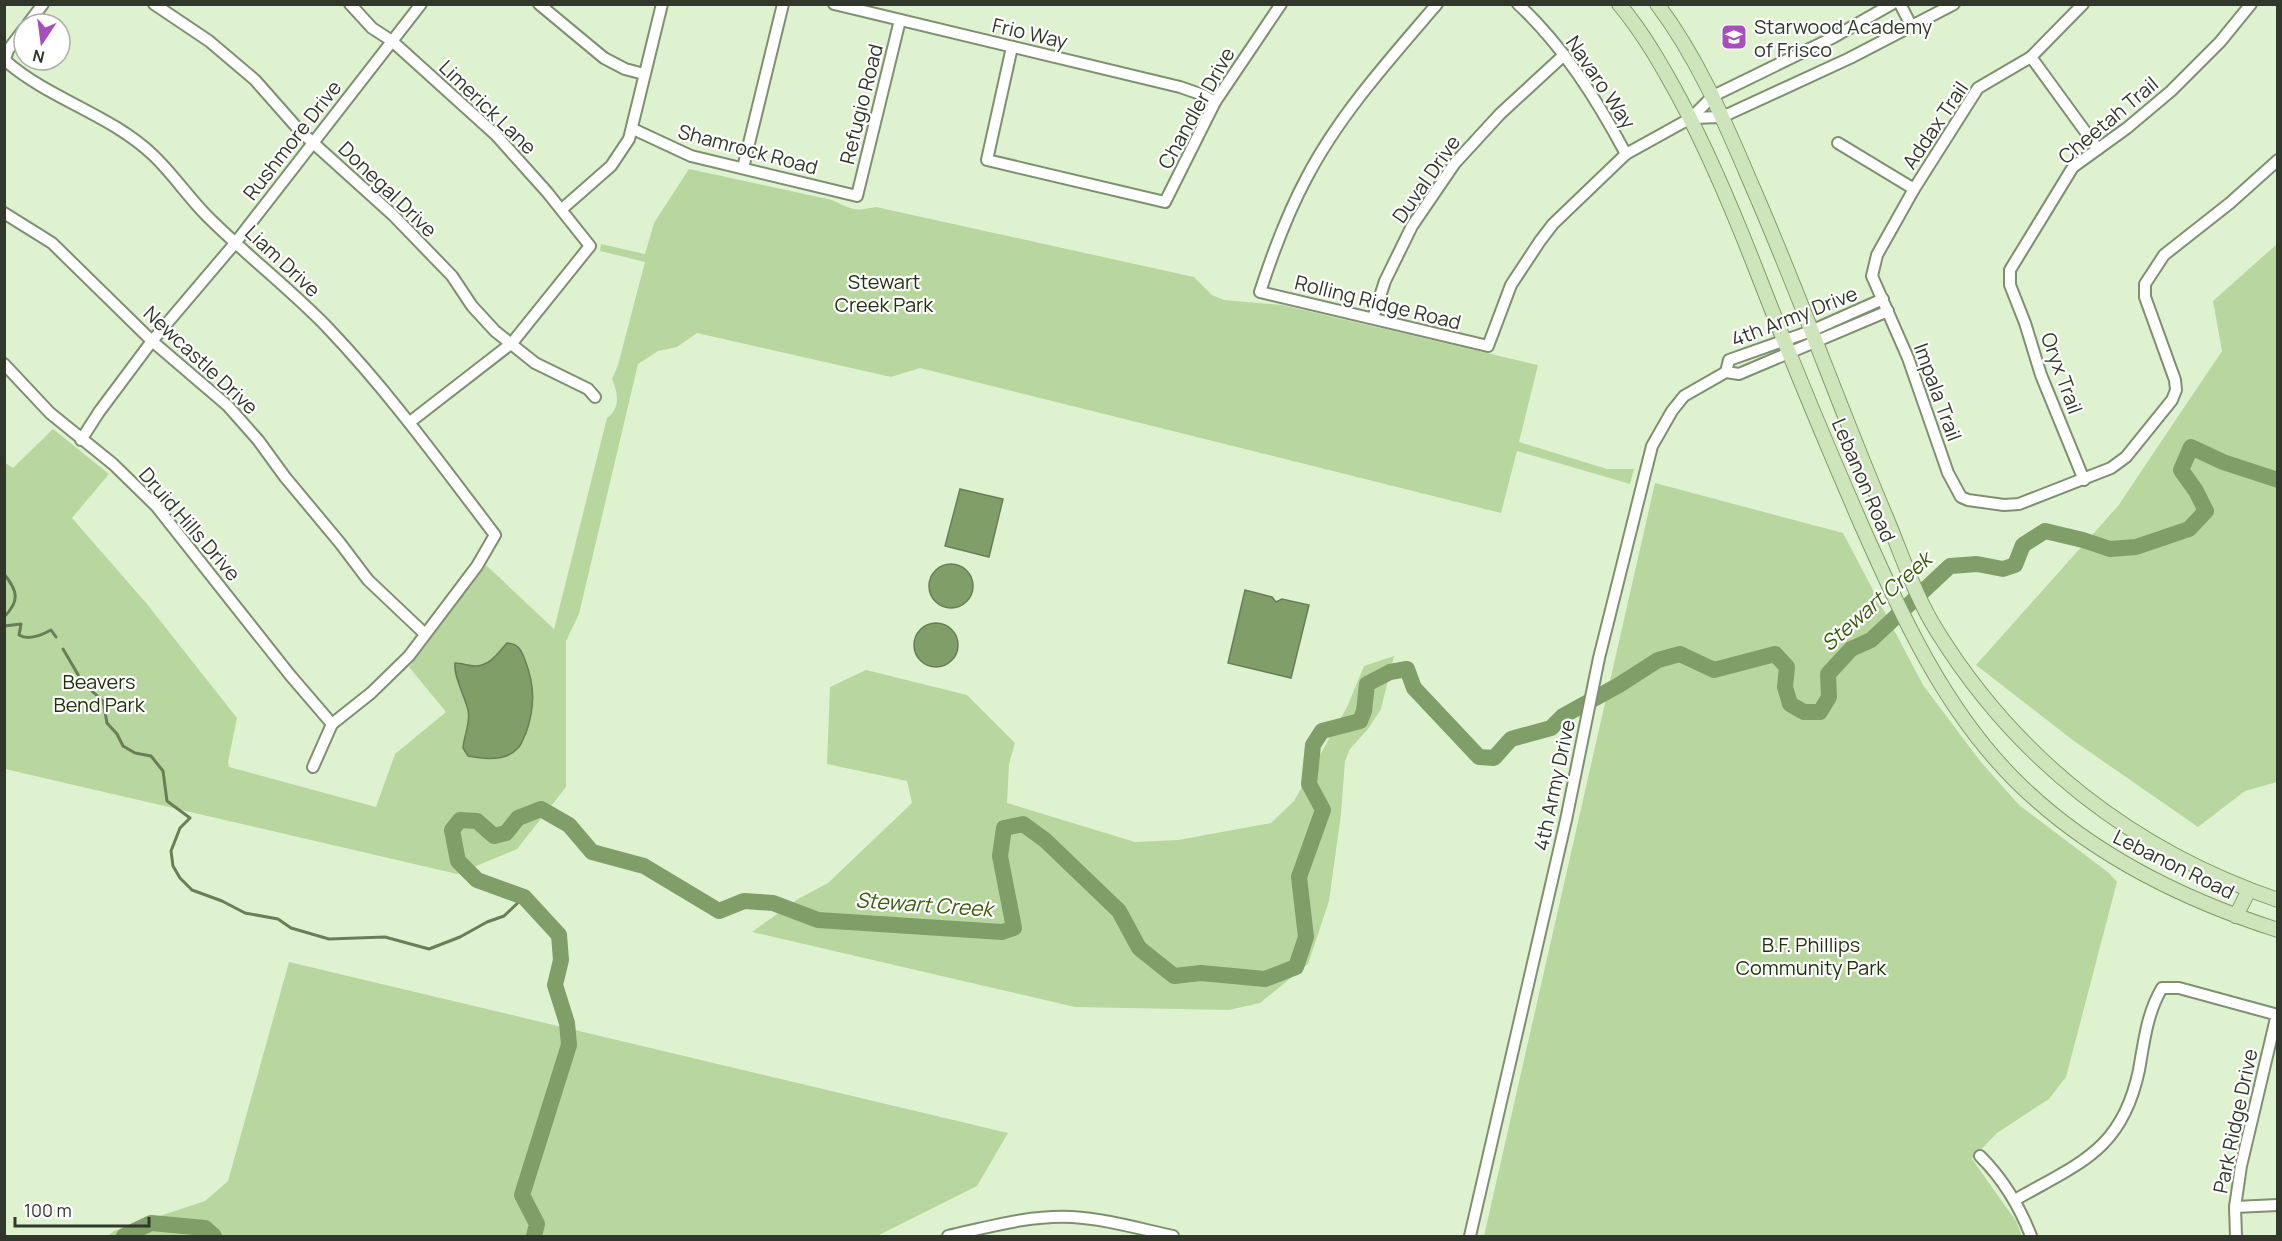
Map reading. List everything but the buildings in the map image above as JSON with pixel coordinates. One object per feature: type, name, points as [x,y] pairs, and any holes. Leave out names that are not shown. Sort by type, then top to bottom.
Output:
[{"type":"main road","name":"Lebanon Road","points":[[1619,4],[1635,22],[1691,118],[1726,193],[1787,347],[1863,528],[1911,633],[1969,725],[2016,781],[2058,817],[2119,861],[2170,888],[2236,916],[2277,930]]},
{"type":"main road","name":"Lebanon Road","points":[[1657,4],[1687,49],[1713,96],[1774,236],[1853,440],[1916,592],[1936,630],[1964,671],[2038,757],[2110,817],[2141,838],[2219,878],[2277,900]]},
{"type":"main road","points":[[2236,916],[2249,890]]},
{"type":"street","name":"Donegal Drive","points":[[154,4],[209,41],[255,80],[300,131],[393,215],[452,276],[472,306],[495,331],[512,342],[525,356],[588,389],[595,398]]},
{"type":"street","name":"Limerick Lane","points":[[350,4],[372,28],[392,41],[484,123],[562,209],[590,246],[512,342]]},
{"type":"street","name":"Rushmore Drive","points":[[81,440],[152,341],[236,242],[421,4]]},
{"type":"street","points":[[539,4],[604,58],[625,69],[644,74]]},
{"type":"street","points":[[562,209],[611,166],[624,149],[633,129],[662,4]]},
{"type":"street","points":[[743,168],[783,4]]},
{"type":"street","name":"Frio Way","points":[[834,4],[1180,87],[1215,102]]},
{"type":"street","name":"Chandler Drive","points":[[1012,47],[987,159],[1165,202],[1215,102],[1281,4]]},
{"type":"street","name":"Rolling Ridge Road","points":[[1437,4],[1386,63],[1325,147],[1308,175],[1284,224],[1260,292],[1488,346],[1511,285],[1540,242],[1553,224],[1626,154]]},
{"type":"street","name":"Navaro Way","points":[[1518,4],[1564,55],[1603,112],[1626,154]]},
{"type":"street","points":[[1626,154],[1691,118],[1713,96],[1834,37],[1892,4]]},
{"type":"street","points":[[1900,4],[1912,27]]},
{"type":"street","points":[[1691,118],[1722,117],[1850,58],[1954,4]]},
{"type":"street","name":"Addax Trail","points":[[1883,299],[1872,276],[1877,255],[1914,189],[1978,88],[2031,57],[2083,4]]},
{"type":"street","name":"Cheetah Trail","points":[[2009,277],[2012,266],[2071,170],[2140,118],[2178,84],[2220,42],[2251,4]]},
{"type":"street","name":"Refugio Road","points":[[857,196],[900,20]]},
{"type":"street","points":[[5,59],[12,45]]},
{"type":"street","name":"Duval Drive","points":[[1373,318],[1385,282],[1412,226],[1455,163],[1500,114],[1564,55]]},
{"type":"street","points":[[2031,57],[2098,150]]},
{"type":"street","name":"Liam Drive","points":[[5,59],[20,73],[94,115],[140,144],[154,156],[208,217],[326,326],[410,422],[495,535],[477,566],[425,634]]},
{"type":"street","name":"Shamrock Road","points":[[633,129],[683,153],[857,196]]},
{"type":"street","points":[[1838,143],[1914,189]]},
{"type":"street","points":[[2084,480],[2111,468],[2126,457],[2172,400],[2177,388],[2145,297],[2145,286],[2164,255],[2230,203],[2277,160]]},
{"type":"street","name":"Newcastle Drive","points":[[4,213],[52,243],[152,341],[228,406],[258,440],[368,580],[425,634]]},
{"type":"street","name":"Oryx Trail","points":[[2009,277],[2041,375],[2084,480]]},
{"type":"street","name":"4th Army Drive","points":[[1813,336],[1883,299]]},
{"type":"street","name":"Impala Trail","points":[[1883,299],[1908,358],[1948,473],[1961,496],[1971,501],[2004,505],[2019,504],[2084,480]]},
{"type":"street","name":"4th Army Drive","points":[[1470,1236],[1613,598],[1652,446],[1672,411],[1684,396],[1726,372],[1739,374],[1787,347],[1813,336],[1888,311]]},
{"type":"street","points":[[410,422],[512,342]]},
{"type":"street","name":"4th Army Drive","points":[[1726,372],[1729,360],[1787,347]]},
{"type":"street","name":"Druid Hills Drive","points":[[4,364],[50,413],[113,464],[156,506],[290,675],[332,724]]},
{"type":"street","points":[[314,767],[332,724],[391,675],[425,634]]},
{"type":"street","points":[[2015,1200],[2086,1160],[2099,1149],[2117,1127],[2128,1108],[2136,1082],[2152,1005],[2162,988],[2179,988],[2277,1015]]},
{"type":"street","name":"Park Ridge Drive","points":[[2236,1236],[2235,1207],[2241,1166],[2277,1015]]},
{"type":"street","points":[[1980,1156],[1999,1175],[2015,1200],[2031,1236]]},
{"type":"street","points":[[2235,1207],[2277,1205]]},
{"type":"street","points":[[951,1236],[1020,1220],[1059,1217],[1103,1221],[1173,1236]]},
{"type":"green space","points":[[689,169],[832,200],[853,209],[876,207],[1194,277],[1212,295],[1224,300],[1282,305],[1538,365],[1519,442],[1607,469],[1634,469],[1630,484],[1517,451],[1501,513],[920,368],[891,377],[697,333],[677,347],[658,351],[638,364],[579,614],[566,641],[566,787],[517,849],[457,874],[5,769],[4,462],[13,468],[53,429],[109,474],[72,518],[147,604],[237,718],[229,767],[376,807],[395,754],[446,712],[409,667],[486,565],[554,629],[607,418],[615,410],[617,395],[612,379],[618,365],[645,262],[600,251],[601,244],[645,254],[654,223]]},
{"type":"green space","points":[[2277,244],[2277,782],[2245,791],[2198,827],[2074,741],[1976,665],[2118,506],[2222,351],[2213,301]]},
{"type":"green space","name":"B.F. Phillips Community Park","points":[[1655,483],[1843,533],[1923,685],[1980,761],[2019,805],[2109,873],[2117,882],[2066,1077],[2049,1099],[1997,1133],[1972,1159],[2016,1221],[2022,1236],[1484,1236]]},
{"type":"green space","points":[[1394,656],[1381,709],[1368,729],[1350,749],[1345,761],[1341,814],[1329,901],[1308,964],[1260,1003],[1229,1010],[1075,1007],[752,932],[798,899],[828,883],[912,803],[907,781],[827,764],[830,687],[866,670],[967,695],[1015,743],[1009,764],[1007,803],[1135,842],[1178,840],[1271,823],[1294,801],[1347,707],[1364,666]]},
{"type":"green space","points":[[289,962],[1008,1133],[977,1186],[877,1236],[108,1236],[114,1231],[205,1201],[228,1181]]},
{"type":"shaded area","points":[[960,489],[1003,499],[989,557],[945,546]]},
{"type":"shaded area","points":[[951,564],[960,565],[967,570],[972,577],[972,595],[967,602],[960,607],[951,608],[942,607],[935,602],[930,595],[929,586],[930,577],[935,570],[942,565]]},
{"type":"shaded area","points":[[1245,590],[1272,597],[1276,602],[1282,599],[1309,605],[1291,678],[1228,663]]},
{"type":"shaded area","points":[[936,623],[945,624],[952,629],[957,636],[957,654],[952,661],[945,666],[936,667],[927,666],[920,661],[915,654],[914,645],[915,636],[920,629],[927,624]]},
{"type":"shaded area","points":[[507,643],[521,650],[531,679],[532,705],[526,733],[519,747],[507,756],[487,758],[468,756],[463,748],[469,715],[456,674],[455,663],[475,666],[485,664]]},
{"type":"waterway","name":"Stewart Creek","points":[[534,1236],[537,1224],[522,1195],[569,1045],[567,1023],[555,985],[561,960],[559,935],[524,897],[477,880],[458,861],[452,830],[460,820],[477,821],[494,836],[506,833],[518,818],[541,809],[569,825],[592,852],[644,866],[719,911],[744,901],[773,903],[818,920],[1002,932],[1014,928],[1000,856],[1004,828],[1023,824],[1045,840],[1119,911],[1139,948],[1174,976],[1201,973],[1265,979],[1296,967],[1306,937],[1299,877],[1323,810],[1309,784],[1313,745],[1322,731],[1360,721],[1364,711],[1367,684],[1390,672],[1407,669],[1414,688],[1479,757],[1494,758],[1511,739],[1551,728],[1563,716],[1658,660],[1680,654],[1714,670],[1775,654],[1787,667],[1785,687],[1790,704],[1804,712],[1820,712],[1829,697],[1828,674],[1851,649],[1871,640],[1950,566],[1977,564],[2003,569],[2015,565],[2023,545],[2045,531],[2110,549],[2136,547],[2189,529],[2206,511],[2196,491],[2181,470],[2191,447],[2223,462],[2278,480]]},
{"type":"waterway","points":[[4,574],[15,596],[13,606],[4,617]]},
{"type":"waterway","points":[[4,626],[21,624],[19,635],[23,637],[35,637],[51,630],[56,637]]},
{"type":"waterway","points":[[63,649],[83,683],[103,701],[107,723],[117,734],[123,746],[135,753],[151,756],[163,771],[167,801],[190,818],[180,828],[171,851],[173,866],[180,878],[192,890],[222,901],[245,913],[278,919],[291,928],[329,939],[385,937],[429,949],[504,916],[524,897]]},
{"type":"waterway","name":"Stewart Creek","points":[[124,1236],[151,1223],[205,1228],[214,1236]]},
{"type":"place","name":"Starwood Academy of Frisco","points":[[1734,37]]},
{"type":"park label","name":"Stewart Creek Park","points":[[884,292]]},
{"type":"park label","name":"Beavers Bend Park","points":[[99,692]]}]
